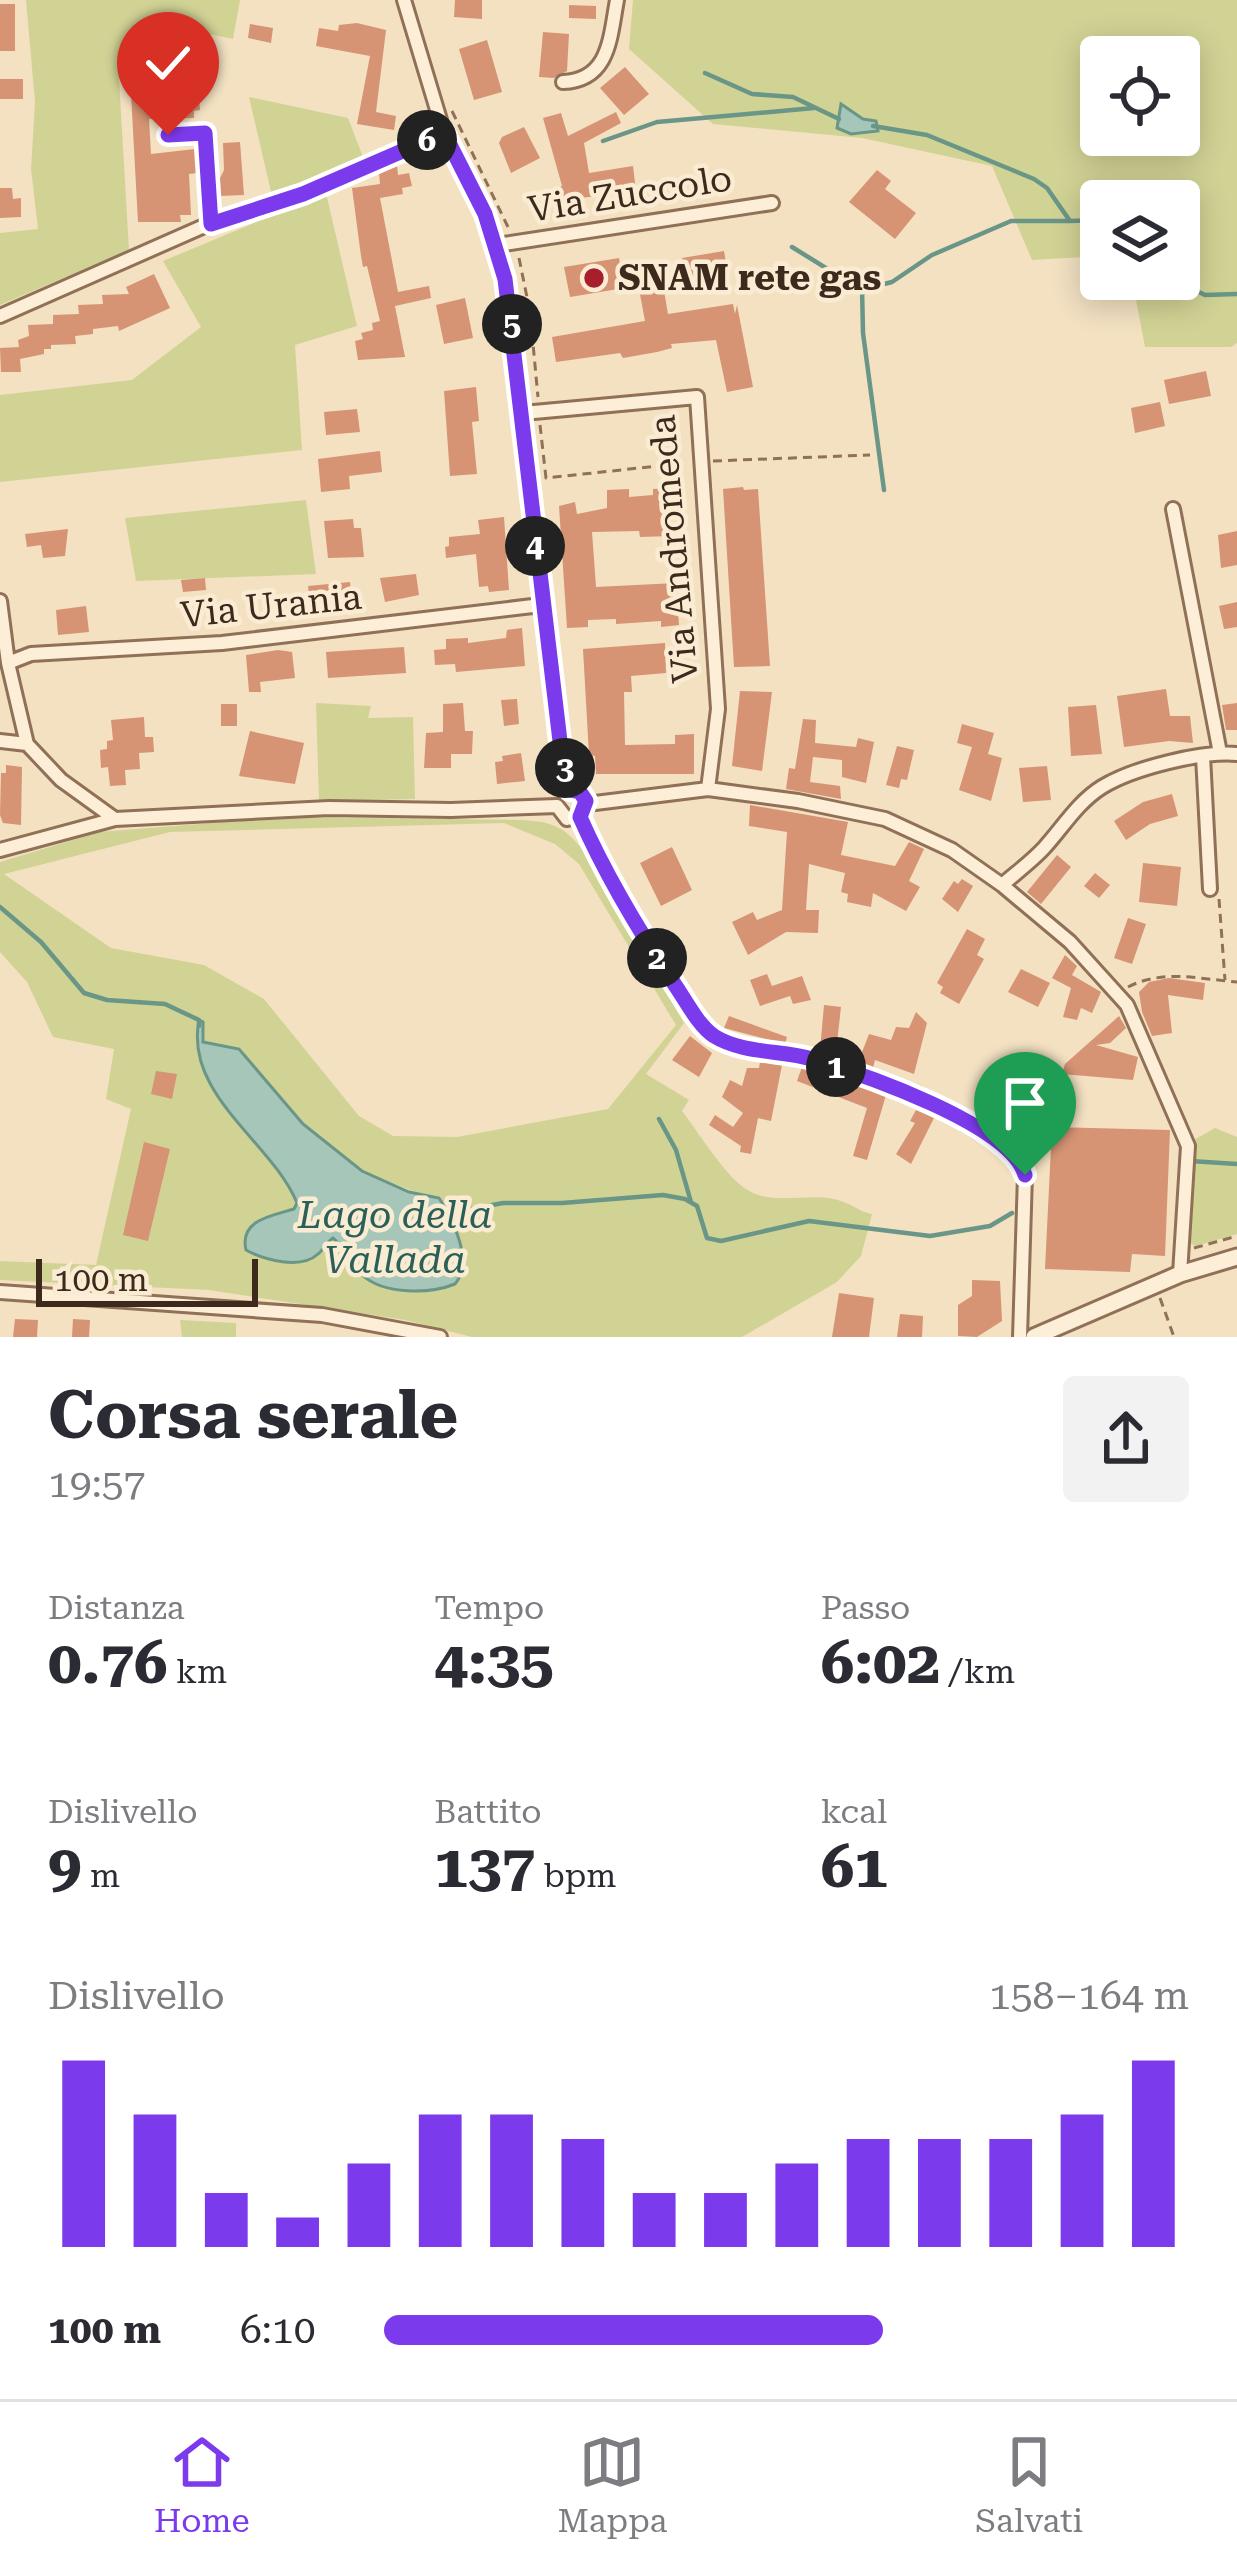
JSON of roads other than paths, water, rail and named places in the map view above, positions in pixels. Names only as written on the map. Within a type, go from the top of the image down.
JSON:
[{"type":"street","name":"Via Zuccolo","points":[[404,0],[444,133],[467,172],[496,245],[514,331],[541,605],[570,790]]},
{"type":"street","points":[[563,82],[582,81],[598,68],[608,51],[617,0]]},
{"type":"street","points":[[168,135],[205,133],[211,224]]},
{"type":"street","points":[[0,316],[211,224],[303,194],[444,133]]},
{"type":"street","name":"Via Zuccolo","points":[[496,245],[772,202]]},
{"type":"street","name":"Via Andromeda","points":[[523,413],[697,397],[718,709],[708,789]]},
{"type":"street","points":[[1173,509],[1220,753]]},
{"type":"street","points":[[0,601],[8,663],[27,744],[61,780],[115,819]]},
{"type":"street","name":"Via Urania","points":[[8,663],[31,654],[222,643],[541,605]]},
{"type":"street","points":[[0,741],[27,744]]},
{"type":"street","points":[[1002,885],[1102,787],[1165,764],[1237,754]]},
{"type":"street","points":[[1203,756],[1210,889]]},
{"type":"street","points":[[556,806],[567,819],[584,811],[708,789],[798,800],[885,819],[952,850],[1002,885],[1070,942],[1127,1005],[1188,1146],[1180,1274]]},
{"type":"street","points":[[556,806],[560,794],[570,790],[582,794],[598,856],[643,938],[695,1015],[715,1036],[766,1053],[808,1058],[917,1094],[1010,1150],[1025,1175],[1019,1337]]},
{"type":"street","points":[[0,850],[115,819],[329,808],[556,806]]},
{"type":"street","points":[[1034,1337],[1180,1274],[1237,1257]]},
{"type":"street","points":[[0,1292],[322,1315],[440,1337]]},
{"type":"water","points":[[841,104],[863,119],[876,121],[878,131],[851,134],[837,128]]},
{"type":"water","name":"Lago della Vallada","points":[[199,1020],[203,1042],[239,1049],[303,1124],[362,1171],[409,1192],[439,1198],[462,1253],[455,1284],[420,1291],[371,1282],[333,1238],[302,1262],[272,1260],[246,1250],[252,1226],[294,1209],[297,1203],[204,1072]]},
{"type":"waterway","points":[[705,73],[752,94],[793,97],[839,119]]},
{"type":"waterway","points":[[603,141],[657,122],[814,108]]},
{"type":"waterway","points":[[873,126],[927,135],[1034,179],[1047,188],[1070,221],[1080,221]]},
{"type":"waterway","points":[[792,247],[847,281],[876,286],[892,282],[932,255],[1011,221],[1070,221]]},
{"type":"waterway","points":[[862,287],[863,333],[884,490]]},
{"type":"waterway","points":[[1200,293],[1237,294]]},
{"type":"waterway","points":[[0,907],[41,942],[84,993],[107,1000],[165,1004],[199,1020],[199,1026]]},
{"type":"waterway","points":[[659,1119],[676,1150],[691,1202]]},
{"type":"waterway","points":[[1190,1161],[1237,1164]]},
{"type":"waterway","points":[[444,1214],[503,1203],[663,1195],[697,1206],[707,1238],[721,1241],[809,1221],[930,1236],[990,1226],[1012,1213]]},
{"type":"place","name":"SNAM rete gas","points":[[594,278]]}]
